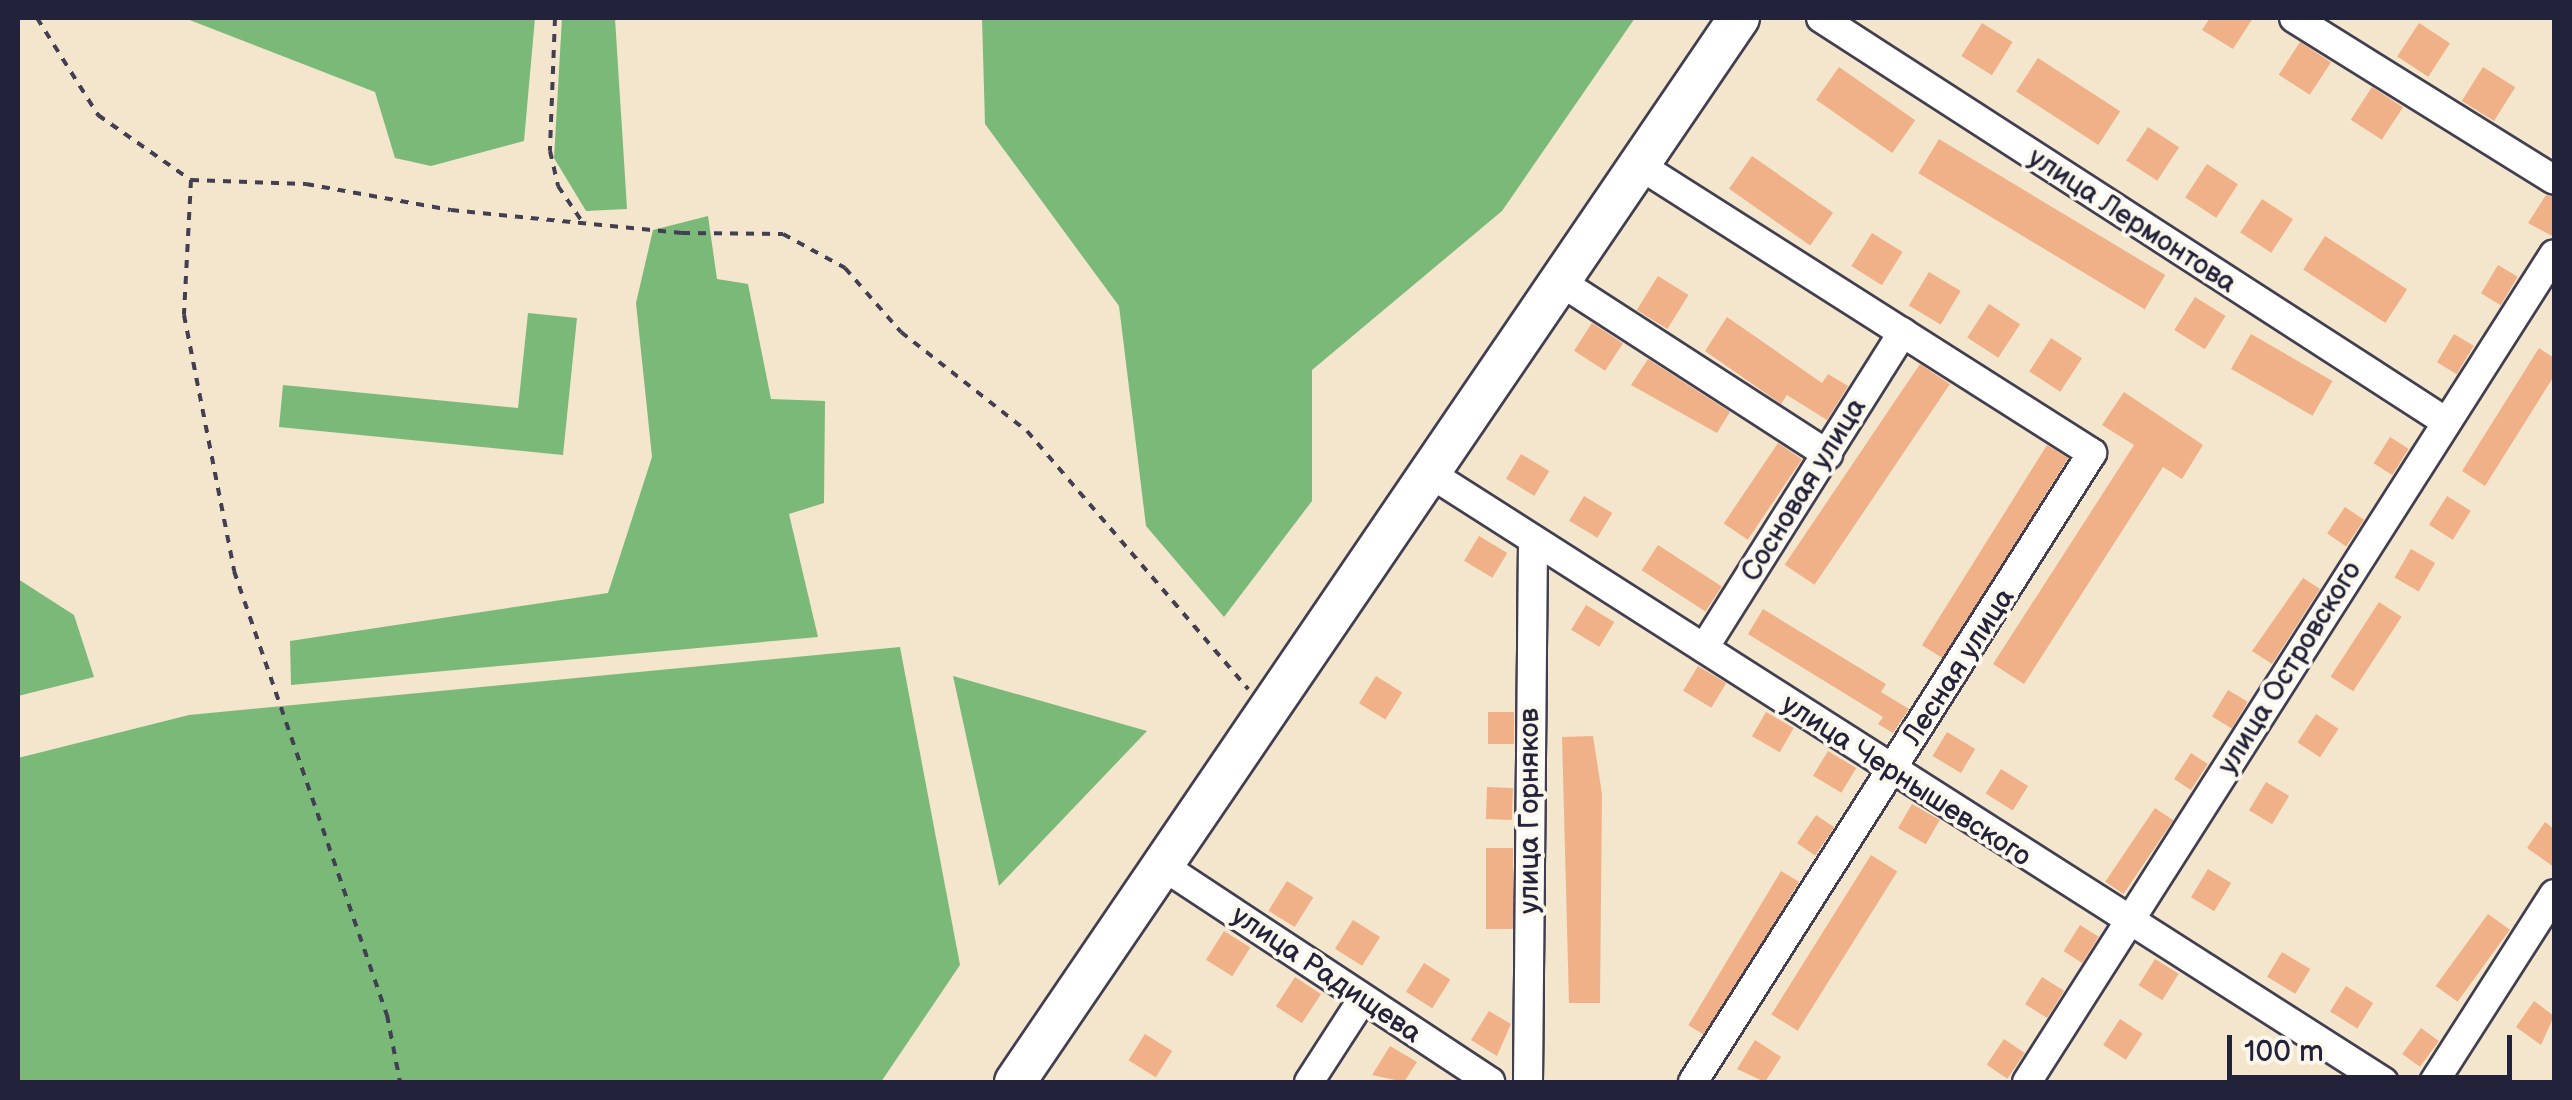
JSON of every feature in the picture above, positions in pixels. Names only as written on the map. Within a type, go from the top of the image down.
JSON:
[{"type":"highway","points":[[1015,1082],[1739,18]]},
{"type":"street","name":"улица Лермонтова","points":[[1821,18],[2446,421]]},
{"type":"street","points":[[2294,18],[2554,180]]},
{"type":"street","points":[[1640,165],[1903,332]]},
{"type":"street","name":"улица Островского","points":[[2027,1082],[2554,254]]},
{"type":"street","points":[[1561,282],[1828,455]]},
{"type":"street","name":"Лесная улица","points":[[1693,1082],[2092,453],[1903,332]]},
{"type":"street","name":"Сосновая улица","points":[[1704,648],[1903,332]]},
{"type":"street","name":"улица Чернышевского","points":[[1432,474],[2128,926],[2384,1082]]},
{"type":"street","name":"улица Горняков","points":[[1528,1082],[1532,540]]},
{"type":"street","name":"улица Радищева","points":[[1163,866],[1490,1082]]},
{"type":"street","points":[[2434,1082],[2554,894]]},
{"type":"street","points":[[1309,1082],[1362,1000]]},
{"type":"path","points":[[36,18],[98,115],[191,180],[306,184],[451,210],[783,234],[845,268],[901,332],[1028,432],[1268,713]]},
{"type":"path","points":[[554,18],[550,151],[558,186],[581,220]]},
{"type":"path","points":[[191,180],[184,315],[234,571],[388,1015],[400,1082]]},
{"type":"green space","points":[[535,18],[524,141],[431,166],[395,158],[375,92],[187,19]]},
{"type":"green space","points":[[562,18],[615,18],[627,209],[586,211],[554,158]]},
{"type":"green space","points":[[982,18],[1635,18],[1502,211],[1312,370],[1312,501],[1224,617],[1146,526],[1119,306],[985,124]]},
{"type":"green space","points":[[708,216],[717,279],[748,284],[771,399],[825,401],[824,503],[789,514],[818,637],[291,685],[290,641],[608,593],[652,457],[636,303],[653,230]]},
{"type":"green space","points":[[528,313],[577,318],[563,455],[279,427],[283,385],[518,408]]},
{"type":"green space","points":[[18,579],[74,615],[94,677],[18,696]]},
{"type":"green space","points":[[900,647],[960,965],[881,1082],[18,1082],[18,758],[189,715]]},
{"type":"green space","points":[[953,676],[1147,731],[999,886]]},
{"type":"building","points":[[2210,18],[2253,18],[2233,49],[2202,30]]},
{"type":"building","points":[[1982,23],[2013,42],[1992,75],[1961,56]]},
{"type":"building","points":[[2419,23],[2450,43],[2428,77],[2397,57]]},
{"type":"building","points":[[2300,42],[2331,62],[2310,95],[2279,75]]},
{"type":"building","points":[[2038,58],[2120,111],[2098,145],[2016,92]]},
{"type":"building","points":[[1839,67],[1915,120],[1892,153],[1816,100]]},
{"type":"building","points":[[2483,67],[2515,87],[2494,121],[2462,101]]},
{"type":"building","points":[[2372,87],[2403,107],[2382,140],[2351,120]]},
{"type":"building","points":[[2148,127],[2179,147],[2157,181],[2126,161]]},
{"type":"building","points":[[1939,139],[2165,275],[2145,309],[1918,173]]},
{"type":"building","points":[[1752,156],[1833,213],[1810,246],[1729,189]]},
{"type":"building","points":[[2207,164],[2238,184],[2216,218],[2185,198]]},
{"type":"building","points":[[2546,195],[2554,197],[2554,237],[2528,223]]},
{"type":"building","points":[[2262,199],[2293,219],[2271,253],[2240,233]]},
{"type":"building","points":[[1872,233],[1903,252],[1882,285],[1851,266]]},
{"type":"building","points":[[2325,236],[2407,289],[2385,323],[2303,270]]},
{"type":"building","points":[[2498,265],[2518,277],[2501,305],[2481,293]]},
{"type":"building","points":[[1929,272],[1961,291],[1941,324],[1909,305]]},
{"type":"building","points":[[1658,276],[1689,295],[1667,329],[1637,310]]},
{"type":"building","points":[[2195,297],[2226,316],[2205,349],[2174,330]]},
{"type":"building","points":[[1989,304],[2020,324],[1998,358],[1967,338]]},
{"type":"building","points":[[1727,317],[1822,383],[1828,374],[1848,386],[1827,420],[1787,395],[1781,404],[1705,351]]},
{"type":"building","points":[[1592,323],[1623,343],[1605,371],[1574,351]]},
{"type":"building","points":[[2251,334],[2332,381],[2312,416],[2231,369]]},
{"type":"building","points":[[2454,334],[2474,346],[2457,374],[2437,362]]},
{"type":"building","points":[[2051,338],[2082,358],[2060,392],[2029,372]]},
{"type":"building","points":[[2539,348],[2554,358],[2554,376],[2485,486],[2462,471]]},
{"type":"building","points":[[1648,359],[1730,412],[1717,433],[1631,385]]},
{"type":"building","points":[[1920,364],[1950,384],[1815,585],[1785,565]]},
{"type":"building","points":[[2124,392],[2203,445],[2182,479],[2163,467],[2024,684],[1993,664],[2134,445],[2102,425]]},
{"type":"building","points":[[2390,437],[2409,449],[2392,475],[2374,463]]},
{"type":"building","points":[[1778,443],[1802,459],[1748,540],[1724,523]]},
{"type":"building","points":[[2047,445],[2068,458],[1943,658],[1922,645]]},
{"type":"building","points":[[1521,454],[1549,471],[1534,496],[1506,479]]},
{"type":"building","points":[[1584,496],[1612,513],[1597,538],[1569,521]]},
{"type":"building","points":[[2447,496],[2471,511],[2453,540],[2429,525]]},
{"type":"building","points":[[2345,507],[2364,520],[2346,546],[2327,534]]},
{"type":"building","points":[[1479,536],[1507,553],[1492,578],[1464,561]]},
{"type":"building","points":[[1658,545],[1722,586],[1705,612],[1642,570]]},
{"type":"building","points":[[2411,549],[2435,563],[2419,592],[2394,578]]},
{"type":"building","points":[[2303,578],[2320,589],[2272,664],[2252,651]]},
{"type":"building","points":[[2379,602],[2402,617],[2353,691],[2331,677]]},
{"type":"building","points":[[1586,605],[1614,622],[1599,647],[1571,630]]},
{"type":"building","points":[[1763,609],[1886,684],[1881,692],[1909,709],[1893,733],[1878,724],[1883,717],[1748,634]]},
{"type":"building","points":[[1698,666],[1726,683],[1711,708],[1683,691]]},
{"type":"building","points":[[1376,676],[1402,692],[1385,720],[1359,703]]},
{"type":"building","points":[[2228,690],[2248,702],[2232,728],[2212,717]]},
{"type":"building","points":[[1488,712],[1514,712],[1514,744],[1488,744]]},
{"type":"building","points":[[1766,712],[1794,728],[1780,752],[1752,736]]},
{"type":"building","points":[[2316,714],[2339,729],[2320,757],[2297,743]]},
{"type":"building","points":[[1947,732],[1975,749],[1961,773],[1933,756]]},
{"type":"building","points":[[1593,736],[1602,794],[1600,1003],[1569,1003],[1562,737]]},
{"type":"building","points":[[1828,751],[1856,768],[1841,793],[1813,776]]},
{"type":"building","points":[[2191,753],[2208,764],[2191,790],[2174,779]]},
{"type":"building","points":[[2001,769],[2028,786],[2013,811],[1986,794]]},
{"type":"building","points":[[2266,782],[2289,796],[2272,824],[2249,810]]},
{"type":"building","points":[[1487,787],[1513,788],[1512,820],[1486,819]]},
{"type":"building","points":[[1912,804],[1940,820],[1926,844],[1898,828]]},
{"type":"building","points":[[2155,808],[2173,820],[2123,894],[2105,882]]},
{"type":"building","points":[[1816,815],[1834,827],[1815,855],[1797,843]]},
{"type":"building","points":[[2545,822],[2554,829],[2554,867],[2527,848]]},
{"type":"building","points":[[1486,848],[1513,848],[1513,929],[1486,929]]},
{"type":"building","points":[[1871,855],[1897,871],[1798,1031],[1771,1014]]},
{"type":"building","points":[[2208,869],[2231,883],[2214,911],[2191,897]]},
{"type":"building","points":[[1781,871],[1799,882],[1706,1036],[1688,1025]]},
{"type":"building","points":[[1287,881],[1313,897],[1295,927],[1268,911]]},
{"type":"building","points":[[2488,914],[2510,930],[2458,1002],[2436,986]]},
{"type":"building","points":[[1353,920],[1380,937],[1362,966],[1335,949]]},
{"type":"building","points":[[2080,925],[2099,937],[2082,963],[2064,951]]},
{"type":"building","points":[[1224,931],[1250,947],[1232,976],[1206,960]]},
{"type":"building","points":[[2282,952],[2310,969],[2295,994],[2267,977]]},
{"type":"building","points":[[2155,959],[2179,974],[2162,1000],[2139,985]]},
{"type":"building","points":[[1424,963],[1450,979],[1432,1008],[1406,992]]},
{"type":"building","points":[[1295,977],[1321,994],[1302,1023],[1276,1006]]},
{"type":"building","points":[[2042,977],[2064,991],[2047,1018],[2025,1004]]},
{"type":"building","points":[[2346,986],[2373,1003],[2357,1028],[2330,1011]]},
{"type":"building","points":[[2534,1001],[2554,1016],[2541,1045],[2516,1027]]},
{"type":"building","points":[[1489,1011],[1511,1024],[1497,1056],[1471,1040]]},
{"type":"building","points":[[2120,1019],[2143,1034],[2126,1060],[2103,1045]]},
{"type":"building","points":[[2421,1028],[2439,1041],[2420,1067],[2402,1054]]},
{"type":"building","points":[[1145,1034],[1172,1051],[1156,1077],[1129,1060]]},
{"type":"building","points":[[2004,1039],[2025,1053],[2007,1079],[1987,1065]]},
{"type":"building","points":[[1755,1040],[1781,1057],[1765,1082],[1737,1069]]},
{"type":"building","points":[[1390,1046],[1417,1062],[1404,1082],[1372,1075]]}]
